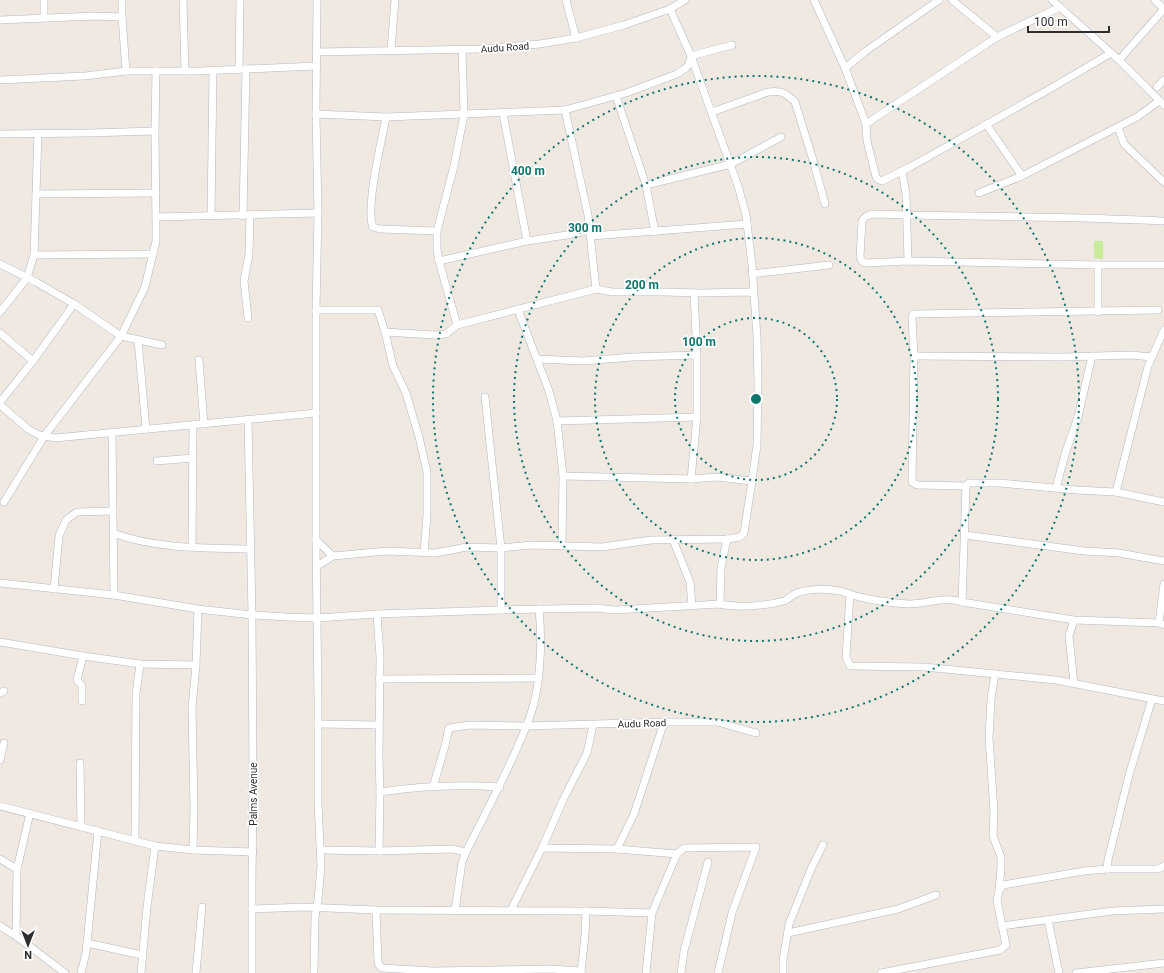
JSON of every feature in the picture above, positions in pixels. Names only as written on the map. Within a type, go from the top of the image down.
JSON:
[{"type":"street","points":[[44,0],[44,18]]},
{"type":"street","points":[[122,0],[126,71]]},
{"type":"street","points":[[183,0],[185,71]]},
{"type":"street","points":[[240,0],[248,254],[244,281],[248,318]]},
{"type":"street","points":[[314,973],[315,917],[321,866],[318,804],[316,540],[316,310],[318,213],[316,114],[317,0]]},
{"type":"street","points":[[391,50],[395,0]]},
{"type":"street","points":[[566,0],[576,38]]},
{"type":"street","name":"Audu Road","points":[[317,52],[513,47],[576,38],[624,25],[670,9],[685,0]]},
{"type":"street","points":[[814,0],[846,68],[866,124],[867,141],[876,177],[882,181],[1048,90],[1111,53]]},
{"type":"street","points":[[846,68],[866,51],[939,0]]},
{"type":"street","points":[[952,0],[997,37]]},
{"type":"street","points":[[979,193],[1022,176],[1118,127],[1161,103],[1119,60],[1052,0]]},
{"type":"street","points":[[1119,60],[1164,9],[1155,0]]},
{"type":"street","points":[[866,124],[997,37],[1060,7]]},
{"type":"street","points":[[317,566],[333,556],[387,551],[435,554],[467,547],[501,548],[532,545],[562,545],[602,547],[651,540],[727,539],[740,537],[744,533],[757,445],[758,383],[757,320],[746,215],[731,164],[712,112],[691,56],[670,9]]},
{"type":"street","points":[[0,20],[95,16],[122,17]]},
{"type":"street","points":[[691,56],[732,45]]},
{"type":"street","points":[[457,325],[439,261],[437,250],[437,231],[454,166],[464,115],[462,49]]},
{"type":"street","points":[[316,114],[386,117],[565,110],[616,96],[677,74],[686,68],[689,64],[691,56]]},
{"type":"street","points":[[0,80],[85,76],[126,71],[213,71],[316,66]]},
{"type":"street","points":[[4,502],[45,435],[121,336],[146,287],[156,241],[156,71]]},
{"type":"street","points":[[210,215],[213,71]]},
{"type":"street","points":[[1157,87],[1164,80]]},
{"type":"street","points":[[712,112],[768,92],[778,90],[788,95],[795,102],[825,204]]},
{"type":"street","points":[[616,96],[646,185],[655,232]]},
{"type":"street","points":[[565,110],[591,233],[596,289]]},
{"type":"street","points":[[503,113],[527,241]]},
{"type":"street","points":[[386,117],[375,175],[370,214],[372,227],[380,229],[437,231]]},
{"type":"street","points":[[986,124],[1022,176]]},
{"type":"street","points":[[1118,127],[1124,144],[1164,182]]},
{"type":"street","points":[[0,134],[89,134],[155,131]]},
{"type":"street","points":[[0,312],[27,278],[34,255],[38,133]]},
{"type":"street","points":[[646,185],[731,164],[781,137]]},
{"type":"street","points":[[902,171],[906,194],[908,261]]},
{"type":"street","points":[[36,194],[156,193]]},
{"type":"street","points":[[157,218],[210,215],[318,213]]},
{"type":"street","points":[[1162,221],[1096,218],[872,214],[865,217],[862,221],[860,258],[866,263],[908,261],[1164,265]]},
{"type":"street","points":[[439,261],[463,254],[527,241],[567,235],[655,232],[747,224]]},
{"type":"street","points":[[34,255],[153,254]]},
{"type":"street","points":[[0,264],[74,304],[121,336],[162,345]]},
{"type":"street","points":[[752,274],[829,265]]},
{"type":"street","points":[[1098,265],[1098,312]]},
{"type":"street","points":[[385,332],[434,335],[446,334],[457,325],[596,289],[612,292],[753,293]]},
{"type":"street","points":[[691,479],[697,417],[697,355],[694,293]]},
{"type":"street","points":[[74,304],[0,404],[28,429],[39,435],[44,437],[45,435],[55,438],[64,438],[112,432],[316,413]]},
{"type":"street","points":[[316,310],[378,310],[393,366],[406,393],[419,437],[427,472],[427,515],[424,553]]},
{"type":"street","points":[[518,310],[549,391],[557,421],[563,476],[562,545]]},
{"type":"street","points":[[1158,310],[913,314],[914,356],[912,482],[917,485],[966,486],[972,483],[1000,483],[1116,492],[1164,502]]},
{"type":"street","points":[[1116,492],[1143,381],[1164,330]]},
{"type":"street","points":[[0,333],[33,361]]},
{"type":"street","points":[[138,340],[146,429]]},
{"type":"street","points":[[537,359],[583,361],[634,357],[697,355]]},
{"type":"street","points":[[914,356],[1152,357]]},
{"type":"street","points":[[1056,488],[1066,451],[1078,417],[1092,356]]},
{"type":"street","points":[[199,360],[204,424]]},
{"type":"street","points":[[486,396],[501,548],[502,610]]},
{"type":"street","points":[[557,421],[697,417]]},
{"type":"street","name":"Palms Avenue","points":[[248,419],[252,615],[252,973]]},
{"type":"street","points":[[192,547],[193,425]]},
{"type":"street","points":[[112,432],[114,595]]},
{"type":"street","points":[[157,461],[193,458]]},
{"type":"street","points":[[563,476],[691,479],[717,477],[752,481]]},
{"type":"street","points":[[962,602],[966,486]]},
{"type":"street","points":[[54,589],[60,536],[66,520],[77,512],[113,511]]},
{"type":"street","points":[[113,533],[137,541],[192,547],[251,549]]},
{"type":"street","points":[[965,535],[1084,551],[1119,553],[1164,561]]},
{"type":"street","points":[[720,604],[721,568],[727,539]]},
{"type":"street","points":[[316,540],[333,556]]},
{"type":"street","points":[[673,540],[690,582],[692,606]]},
{"type":"street","points":[[0,584],[114,595],[198,609],[252,615],[317,618],[377,614],[502,610],[595,608],[615,610],[720,604],[731,606],[772,604],[786,601],[799,592],[832,590],[877,601],[928,603],[946,599],[1074,620],[1162,624],[1164,584]]},
{"type":"street","points":[[850,594],[846,657],[850,666],[924,667],[1056,680],[1164,701]]},
{"type":"street","points":[[193,850],[194,808],[192,708],[196,665],[198,609]]},
{"type":"street","points":[[455,911],[462,862],[500,787],[527,726],[534,705],[541,642],[539,609]]},
{"type":"street","points":[[377,614],[380,657],[379,851]]},
{"type":"street","points":[[1074,620],[1069,636],[1074,683]]},
{"type":"street","points":[[0,642],[140,664],[196,665]]},
{"type":"street","points":[[82,701],[82,686],[77,680],[83,656]]},
{"type":"street","points":[[135,841],[136,694],[140,664]]},
{"type":"street","points":[[881,973],[1000,950],[1006,945],[997,901],[1001,857],[993,836],[994,811],[988,738],[991,699],[995,674]]},
{"type":"street","points":[[379,678],[538,678]]},
{"type":"street","points":[[1107,869],[1129,775],[1152,699]]},
{"type":"street","points":[[617,849],[634,814],[664,722]]},
{"type":"street","name":"Audu Road","points":[[433,787],[446,746],[449,728],[470,725],[527,726],[717,722],[756,733]]},
{"type":"street","points":[[318,724],[379,725]]},
{"type":"street","points":[[511,910],[587,753],[593,724]]},
{"type":"street","points":[[0,760],[4,743]]},
{"type":"street","points":[[80,763],[81,827]]},
{"type":"street","points":[[380,792],[409,788],[433,787],[500,787]]},
{"type":"street","points":[[0,806],[155,846],[193,850],[253,852]]},
{"type":"street","points":[[16,936],[17,869],[30,813]]},
{"type":"street","points":[[81,973],[88,943],[98,831]]},
{"type":"street","points":[[783,973],[783,960],[789,924],[811,869],[823,845]]},
{"type":"street","points":[[141,973],[147,907],[155,846]]},
{"type":"street","points":[[646,973],[652,913],[677,854],[684,848],[756,847],[732,913],[718,973]]},
{"type":"street","points":[[542,848],[617,849],[677,854]]},
{"type":"street","points":[[321,850],[379,851],[452,849],[466,852]]},
{"type":"street","points":[[0,859],[17,869]]},
{"type":"street","points":[[681,973],[684,951],[708,862]]},
{"type":"street","points":[[999,891],[1003,885],[1084,871],[1107,869],[1158,869],[1164,866]]},
{"type":"street","points":[[788,933],[898,909],[936,896]]},
{"type":"street","points":[[196,973],[202,907]]},
{"type":"street","points":[[252,909],[317,907],[376,910],[511,910],[652,913]]},
{"type":"street","points":[[1002,926],[1112,911],[1164,909]]},
{"type":"street","points":[[376,910],[378,961],[381,967],[389,969],[433,972],[551,969],[581,972],[586,911]]},
{"type":"street","points":[[1048,920],[1059,973]]},
{"type":"street","points":[[0,926],[16,936],[65,973]]},
{"type":"street","points":[[88,943],[142,956]]},
{"type":"street","points":[[1076,973],[1164,963]]},
{"type":"green space","points":[[1094,241],[1103,241],[1103,259],[1094,258]]}]
